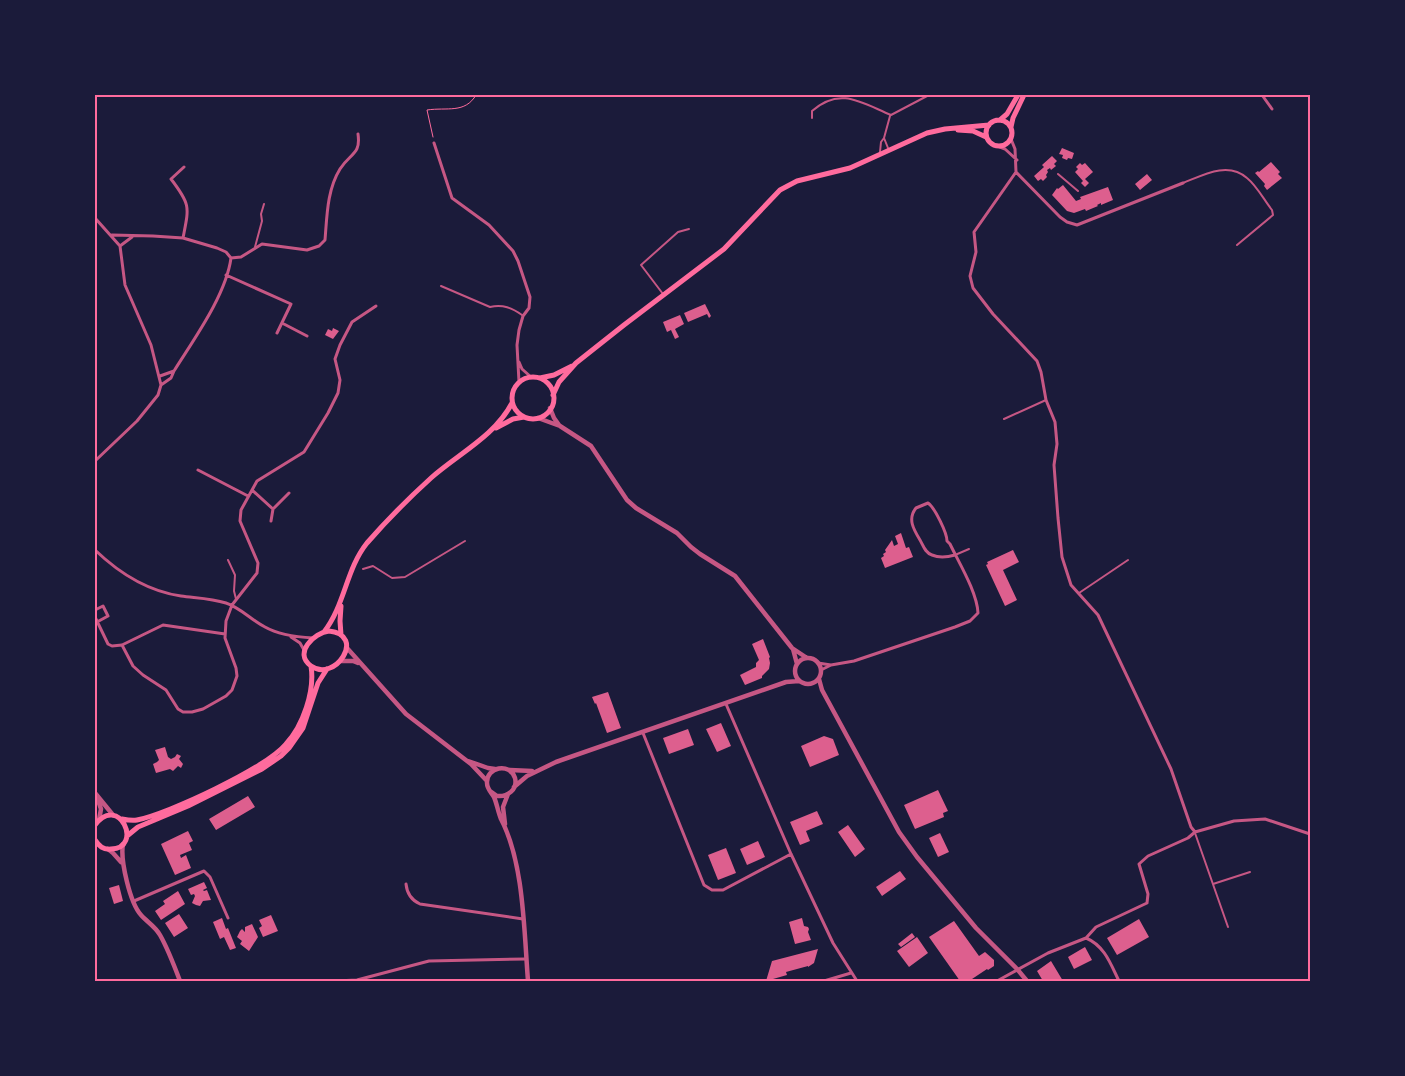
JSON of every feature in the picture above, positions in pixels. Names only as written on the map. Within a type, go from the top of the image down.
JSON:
[{"type":"main road","points":[[986,137],[986,130],[989,125],[1008,114],[1018,95]]},
{"type":"main road","points":[[945,129],[973,131],[986,137],[992,145],[1000,147],[1011,139],[1013,118],[1024,95]]},
{"type":"main road","points":[[1000,120],[1006,122],[1011,127]]},
{"type":"main road","points":[[491,431],[505,415],[512,403],[512,392],[519,382],[531,377],[540,378],[554,375],[576,363],[724,249],[780,190],[797,182],[850,168],[917,137],[945,129],[989,125]]},
{"type":"main road","points":[[324,632],[342,598],[357,558],[385,523],[432,477],[491,431],[513,419],[524,417],[538,418],[545,414],[550,408],[559,382],[576,363]]},
{"type":"main road","points":[[540,378],[547,383],[553,395]]},
{"type":"main road","points":[[512,403],[524,417]]},
{"type":"main road","points":[[341,635],[333,632],[324,632],[309,642],[305,652],[306,660],[311,666],[320,670],[326,669],[340,661],[346,653],[347,648],[341,635],[342,598]]},
{"type":"main road","points":[[95,840],[97,846],[113,849],[123,844],[127,836],[138,826],[188,806],[280,751],[292,737],[308,700],[313,677],[311,666]]},
{"type":"main road","points":[[95,825],[103,817],[113,816],[134,820],[151,816],[222,787],[274,762],[290,748],[303,728],[318,683],[326,669]]},
{"type":"main road","points":[[122,819],[127,830],[127,836]]},
{"type":"street","points":[[1262,95],[1272,110]]},
{"type":"street","points":[[231,258],[241,257],[262,244],[307,250],[319,246],[325,240],[332,184],[341,168],[358,150],[358,134]]},
{"type":"street","points":[[1011,139],[1017,160],[1016,172],[974,232],[976,252],[970,276],[973,288],[993,314],[1037,361],[1046,400],[1055,422],[1057,444],[1054,465],[1062,557],[1071,585],[1098,616],[1171,768],[1191,827],[1195,832]]},
{"type":"street","points":[[434,142],[452,198],[489,225],[513,251],[518,261],[530,298],[529,308],[523,316],[519,330],[519,382]]},
{"type":"street","points":[[1000,147],[1017,160]]},
{"type":"street","points":[[183,238],[188,212],[185,197],[171,179],[184,167]]},
{"type":"street","points":[[1016,172],[1060,217],[1077,225],[1183,183]]},
{"type":"street","points":[[95,218],[119,244],[125,285],[150,345],[161,385],[158,395],[137,421],[95,461]]},
{"type":"street","points":[[112,235],[183,238],[217,248],[226,252],[231,258],[230,267],[213,306],[171,378],[161,385]]},
{"type":"street","points":[[119,244],[124,236]]},
{"type":"street","points":[[119,244],[133,236]]},
{"type":"street","points":[[226,275],[291,304],[277,333]]},
{"type":"street","points":[[122,645],[133,666],[166,690],[178,709],[183,712],[203,709],[226,696],[235,684],[236,668],[228,649],[225,634],[226,621],[236,599],[257,573],[258,563],[240,522],[241,510],[261,478],[304,452],[338,393],[340,380],[334,359],[340,345],[352,322],[376,306]]},
{"type":"street","points":[[282,323],[307,336]]},
{"type":"street","points":[[519,362],[522,369],[531,377]]},
{"type":"street","points":[[160,376],[174,371]]},
{"type":"street","points":[[550,408],[560,426]]},
{"type":"street","points":[[538,418],[560,426],[591,446],[599,455],[627,500],[636,508],[677,532],[695,551],[735,576],[792,648],[807,658],[818,662],[832,664],[854,661],[955,627],[975,618],[978,613],[978,606],[955,555],[950,544],[947,541],[947,536],[932,506],[928,503],[914,509],[911,516],[913,529],[930,555],[945,557],[955,555]]},
{"type":"street","points":[[198,470],[248,496]]},
{"type":"street","points":[[252,490],[273,509]]},
{"type":"street","points":[[271,521],[273,509],[290,493]]},
{"type":"street","points":[[95,550],[124,575],[152,588],[181,596],[213,600],[241,610],[264,627],[276,632],[313,638]]},
{"type":"street","points":[[95,610],[103,606],[108,616],[97,622]]},
{"type":"street","points":[[95,617],[108,644],[116,647],[163,625],[225,634]]},
{"type":"street","points":[[289,635],[300,643],[305,652]]},
{"type":"street","points":[[347,648],[406,714],[464,759],[487,781],[505,825],[519,876],[528,981]]},
{"type":"street","points":[[786,682],[795,673],[797,664],[792,648]]},
{"type":"street","points":[[797,664],[807,658]]},
{"type":"street","points":[[340,661],[353,661],[360,664]]},
{"type":"street","points":[[818,662],[821,670],[819,678],[822,690],[895,824],[917,857],[976,928],[1027,981]]},
{"type":"street","points":[[821,670],[832,664]]},
{"type":"street","points":[[795,673],[799,681]]},
{"type":"street","points":[[812,684],[819,678]]},
{"type":"street","points":[[464,759],[488,768],[502,768],[522,772],[536,770],[786,682],[799,681],[805,684],[812,684],[822,690]]},
{"type":"street","points":[[726,704],[791,854],[834,943],[857,981]]},
{"type":"street","points":[[644,733],[704,885],[712,890],[723,890],[791,854]]},
{"type":"street","points":[[487,781],[489,774],[495,769]]},
{"type":"street","points":[[509,770],[515,778],[514,787]]},
{"type":"street","points":[[505,825],[503,808],[508,794],[536,770]]},
{"type":"street","points":[[490,791],[497,796],[508,794]]},
{"type":"street","points":[[95,793],[113,816]]},
{"type":"street","points":[[95,793],[101,809],[99,820]]},
{"type":"street","points":[[997,981],[1048,953],[1086,938],[1096,927],[1147,904],[1148,894],[1139,864],[1148,856],[1188,838],[1195,832],[1234,821],[1265,819],[1310,834]]},
{"type":"street","points":[[123,844],[123,865]]},
{"type":"street","points":[[108,849],[118,857],[123,865],[134,901],[141,916],[155,927],[171,957],[180,981]]},
{"type":"street","points":[[134,901],[204,871],[210,877],[228,918]]},
{"type":"street","points":[[406,884],[410,897],[414,902],[420,904],[523,919]]},
{"type":"street","points":[[1086,938],[1102,948],[1119,981]]},
{"type":"street","points":[[336,981],[357,980],[429,961],[526,959]]},
{"type":"street","points":[[824,981],[851,973]]},
{"type":"lane","points":[[880,155],[879,149],[891,115],[929,95]]},
{"type":"lane","points":[[812,118],[812,111],[816,107],[836,97],[860,102],[891,115]]},
{"type":"lane","points":[[884,138],[889,151]]},
{"type":"lane","points":[[1183,183],[1219,170],[1229,170],[1247,178],[1272,210],[1273,214],[1236,245]]},
{"type":"lane","points":[[1058,174],[1078,191]]},
{"type":"lane","points":[[255,247],[262,221],[261,214],[264,204]]},
{"type":"lane","points":[[664,294],[641,265],[678,232],[689,229]]},
{"type":"lane","points":[[442,286],[490,307],[506,306],[523,316]]},
{"type":"lane","points":[[1004,420],[1046,400]]},
{"type":"lane","points":[[364,569],[373,566],[392,578],[405,577],[465,541]]},
{"type":"lane","points":[[955,555],[969,549]]},
{"type":"lane","points":[[228,560],[235,574],[234,591],[236,599]]},
{"type":"lane","points":[[1079,593],[1128,560]]},
{"type":"lane","points":[[1195,832],[1228,927]]},
{"type":"lane","points":[[1213,884],[1250,872]]},
{"type":"path","points":[[434,142],[427,110],[438,108],[454,110],[467,105],[476,95]]},
{"type":"building","points":[[1062,148],[1074,153],[1072,159],[1062,158],[1063,155],[1059,154]]},
{"type":"building","points":[[1052,156],[1057,161],[1054,164],[1056,166],[1051,170],[1050,168],[1047,170],[1047,177],[1043,181],[1041,179],[1038,181],[1034,176]]},
{"type":"building","points":[[1271,162],[1280,172],[1278,174],[1282,178],[1267,190],[1264,186],[1265,184],[1255,173]]},
{"type":"building","points":[[1080,163],[1082,165],[1085,163],[1093,172],[1085,179],[1089,183],[1085,187],[1081,183],[1083,181],[1075,172],[1078,169],[1076,167]]},
{"type":"building","points":[[1147,174],[1152,180],[1140,190],[1135,184]]},
{"type":"building","points":[[1063,185],[1076,201],[1081,199],[1080,197],[1108,187],[1113,200],[1101,205],[1101,203],[1086,211],[1085,209],[1074,213],[1067,211],[1052,195],[1057,188]]},
{"type":"building","points":[[705,304],[711,316],[709,318],[707,314],[688,322],[684,313]]},
{"type":"building","points":[[680,315],[684,324],[675,329],[679,337],[675,339],[671,330],[667,332],[663,322]]},
{"type":"building","points":[[333,328],[339,331],[333,339],[325,335],[328,329],[332,331]]},
{"type":"building","points":[[901,533],[906,548],[909,547],[913,557],[885,568],[881,558],[884,556],[885,550],[892,540],[894,546],[898,544],[895,536]]},
{"type":"building","points":[[1013,550],[1019,562],[1003,570],[1017,600],[1005,606],[986,565],[988,564],[987,562]]},
{"type":"building","points":[[763,639],[770,657],[769,669],[762,678],[745,685],[740,675],[756,667],[756,663],[759,660],[752,644]]},
{"type":"building","points":[[608,692],[621,728],[607,733],[592,697]]},
{"type":"building","points":[[721,723],[731,746],[717,752],[706,729]]},
{"type":"building","points":[[688,729],[694,745],[669,754],[663,738]]},
{"type":"building","points":[[824,736],[833,739],[839,755],[810,767],[801,746]]},
{"type":"building","points":[[165,747],[168,757],[171,759],[177,754],[181,756],[179,759],[183,764],[181,768],[178,766],[173,771],[170,769],[156,773],[153,764],[159,760],[155,750]]},
{"type":"building","points":[[938,790],[948,811],[943,813],[944,817],[915,829],[904,805]]},
{"type":"building","points":[[248,796],[255,807],[216,830],[209,819]]},
{"type":"building","points":[[817,811],[823,824],[806,831],[810,841],[800,845],[790,822]]},
{"type":"building","points":[[848,825],[865,849],[855,857],[838,832]]},
{"type":"building","points":[[188,831],[193,841],[189,843],[192,850],[180,855],[181,858],[186,855],[191,868],[175,875],[161,844]]},
{"type":"building","points":[[940,833],[949,852],[938,857],[929,838]]},
{"type":"building","points":[[758,841],[765,857],[747,865],[740,849]]},
{"type":"building","points":[[726,848],[736,873],[718,880],[708,855]]},
{"type":"building","points":[[900,871],[906,879],[882,896],[876,887]]},
{"type":"building","points":[[204,882],[207,888],[203,890],[207,890],[211,900],[203,901],[200,906],[196,905],[192,903],[194,894],[191,895],[188,889]]},
{"type":"building","points":[[119,885],[123,901],[114,904],[109,888]]},
{"type":"building","points":[[178,891],[185,904],[161,920],[155,911],[165,904],[163,901]]},
{"type":"building","points":[[179,914],[188,928],[174,937],[165,923]]},
{"type":"building","points":[[271,915],[278,931],[263,937],[259,928],[262,926],[259,920]]},
{"type":"building","points":[[222,918],[236,948],[230,950],[224,937],[220,939],[213,922]]},
{"type":"building","points":[[802,918],[804,926],[809,929],[808,932],[811,940],[795,944],[789,922]]},
{"type":"building","points":[[1139,919],[1149,937],[1117,955],[1107,938]]},
{"type":"building","points":[[954,921],[979,956],[985,952],[994,960],[994,966],[969,981],[960,981],[929,937]]},
{"type":"building","points":[[252,924],[258,937],[249,951],[240,944],[242,941],[237,937],[242,929],[245,932],[245,927]]},
{"type":"building","points":[[912,933],[915,937],[901,947],[898,944]]},
{"type":"building","points":[[917,937],[928,953],[909,967],[897,951]]},
{"type":"building","points":[[1085,947],[1092,960],[1074,969],[1068,957]]},
{"type":"building","points":[[818,949],[814,963],[808,967],[786,972],[787,975],[766,981],[772,961]]},
{"type":"building","points":[[1051,961],[1063,981],[1043,981],[1037,971]]}]
